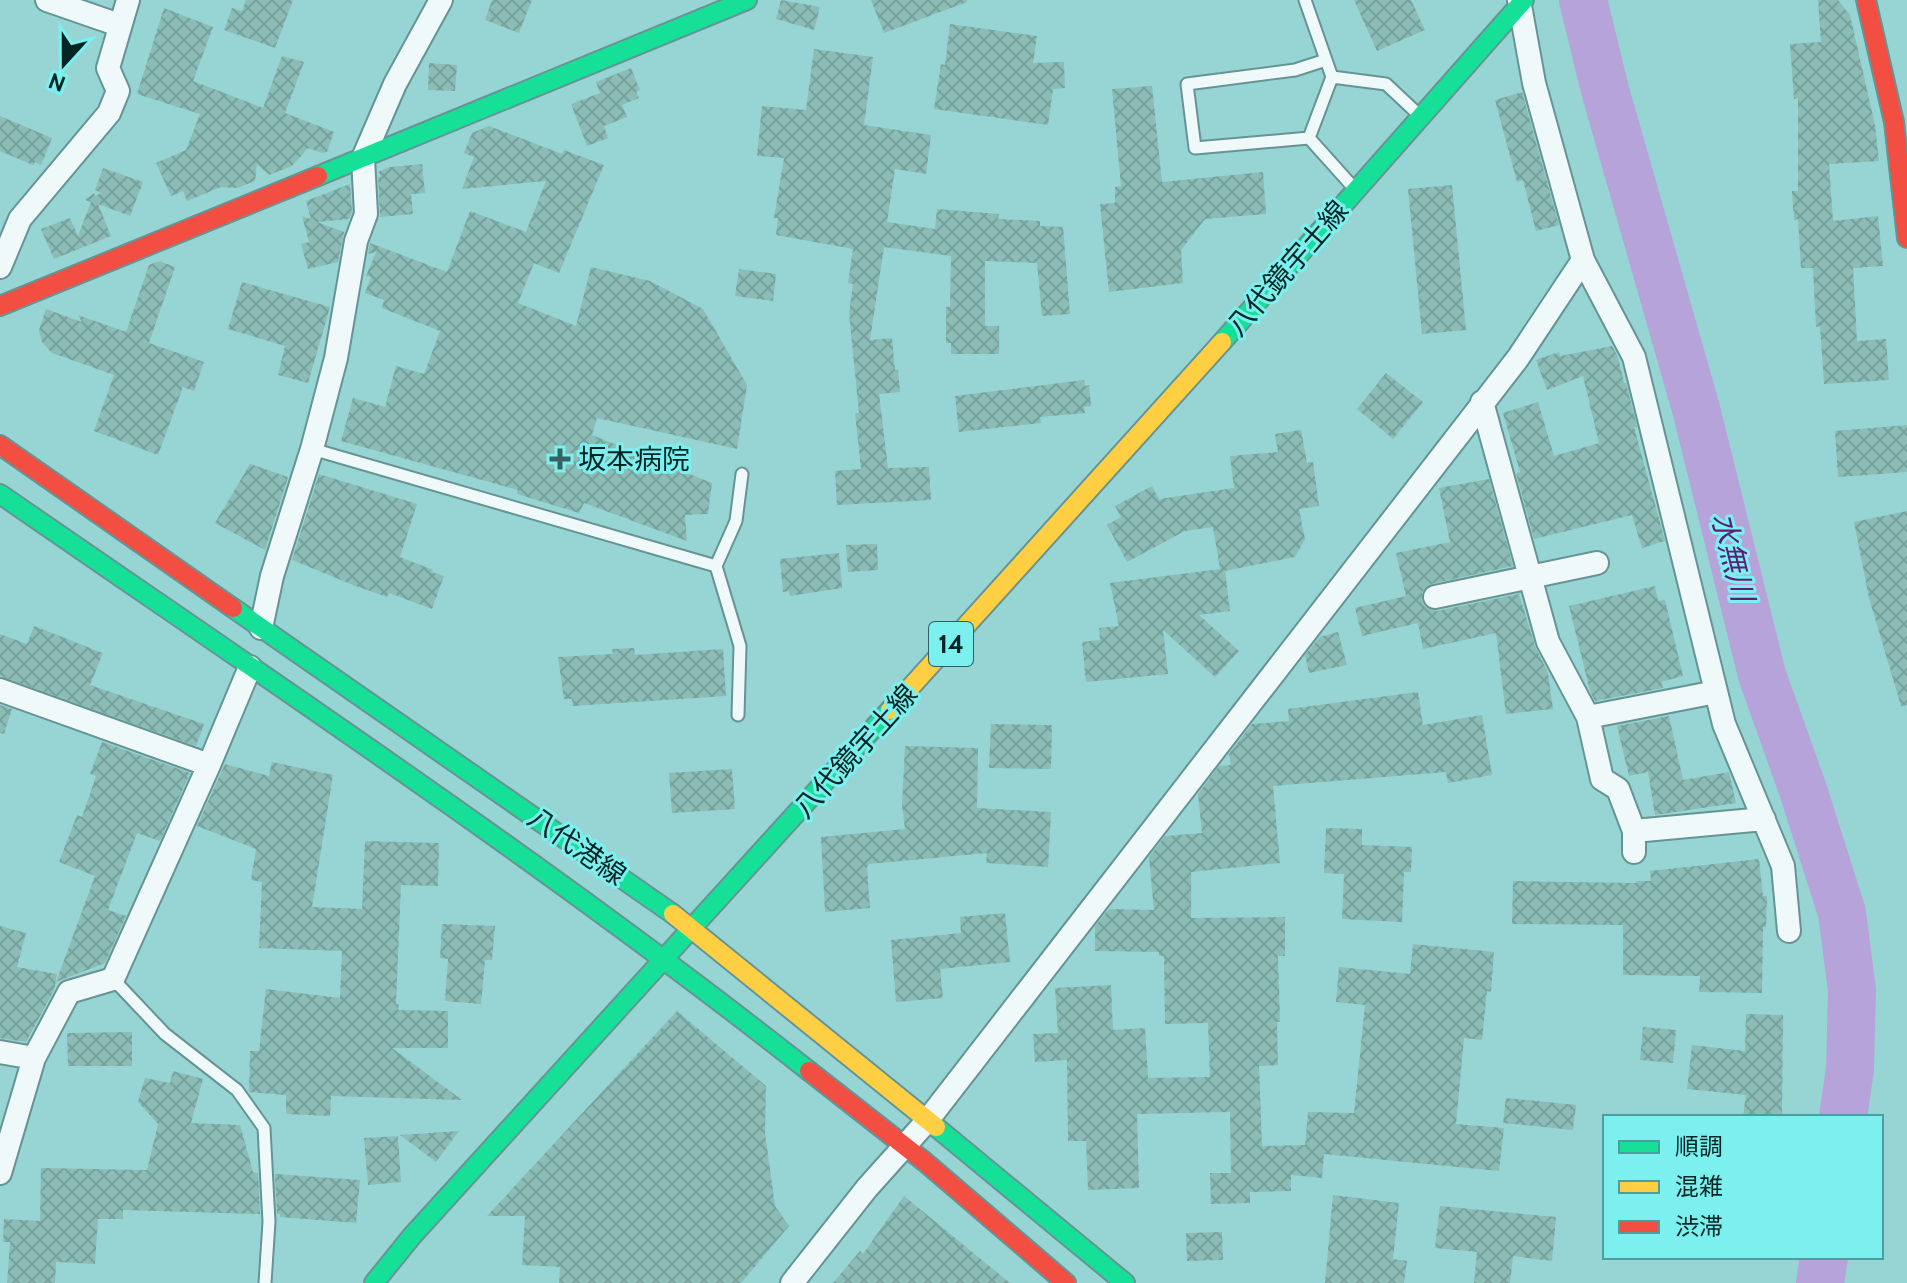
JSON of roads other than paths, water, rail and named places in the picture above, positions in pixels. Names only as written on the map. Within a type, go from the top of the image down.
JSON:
[{"type":"main road","points":[[0,306],[747,0]]},
{"type":"main road","points":[[1866,0],[1894,122],[1907,238]]},
{"type":"main road","name":"八代鏡宇土線","points":[[374,1283],[412,1236],[1141,434],[1521,1]]},
{"type":"main road","name":"八代港線","points":[[0,445],[694,929],[1125,1283]]},
{"type":"main road","name":"八代港線","points":[[0,494],[569,891],[664,961],[904,1145],[1066,1283]]},
{"type":"street","points":[[47,0],[119,25]]},
{"type":"street","points":[[0,267],[20,219],[109,113],[118,91],[108,68],[128,0]]},
{"type":"street","points":[[261,628],[272,576],[312,449],[336,358],[356,241],[366,214],[363,158],[395,84],[441,0]]},
{"type":"street","points":[[1521,1],[1534,83],[1583,260],[1634,357],[1724,724],[1783,866],[1789,931]]},
{"type":"street","points":[[792,1283],[927,1121],[1518,358],[1583,260]]},
{"type":"street","points":[[1482,402],[1548,642],[1588,717],[1602,779],[1618,789],[1634,841],[1764,819]]},
{"type":"street","points":[[1435,597],[1597,563]]},
{"type":"street","points":[[0,1173],[34,1058],[69,992],[113,979],[250,667]]},
{"type":"street","points":[[0,690],[209,765]]},
{"type":"street","points":[[1588,717],[1716,692]]},
{"type":"street","points":[[0,1052],[34,1058]]},
{"type":"lane","points":[[1305,0],[1332,77],[1309,138]]},
{"type":"lane","points":[[1309,138],[1195,148],[1187,84],[1295,70],[1326,60]]},
{"type":"lane","points":[[1332,77],[1386,84],[1421,117]]},
{"type":"lane","points":[[1309,138],[1356,191]]},
{"type":"lane","points":[[312,449],[716,566]]},
{"type":"lane","points":[[738,715],[740,646],[716,566],[736,521],[742,474]]},
{"type":"lane","points":[[113,979],[165,1034],[237,1090],[264,1128],[269,1222],[265,1283]]},
{"type":"waterway","name":"水無川","points":[[1583,0],[1605,90],[1696,409],[1762,675],[1842,913],[1852,990],[1850,1069],[1843,1115]]},
{"type":"waterway","name":"水無川","points":[[1820,1283],[1824,1259]]},
{"type":"place","name":"坂本病院","points":[[560,459]]}]
